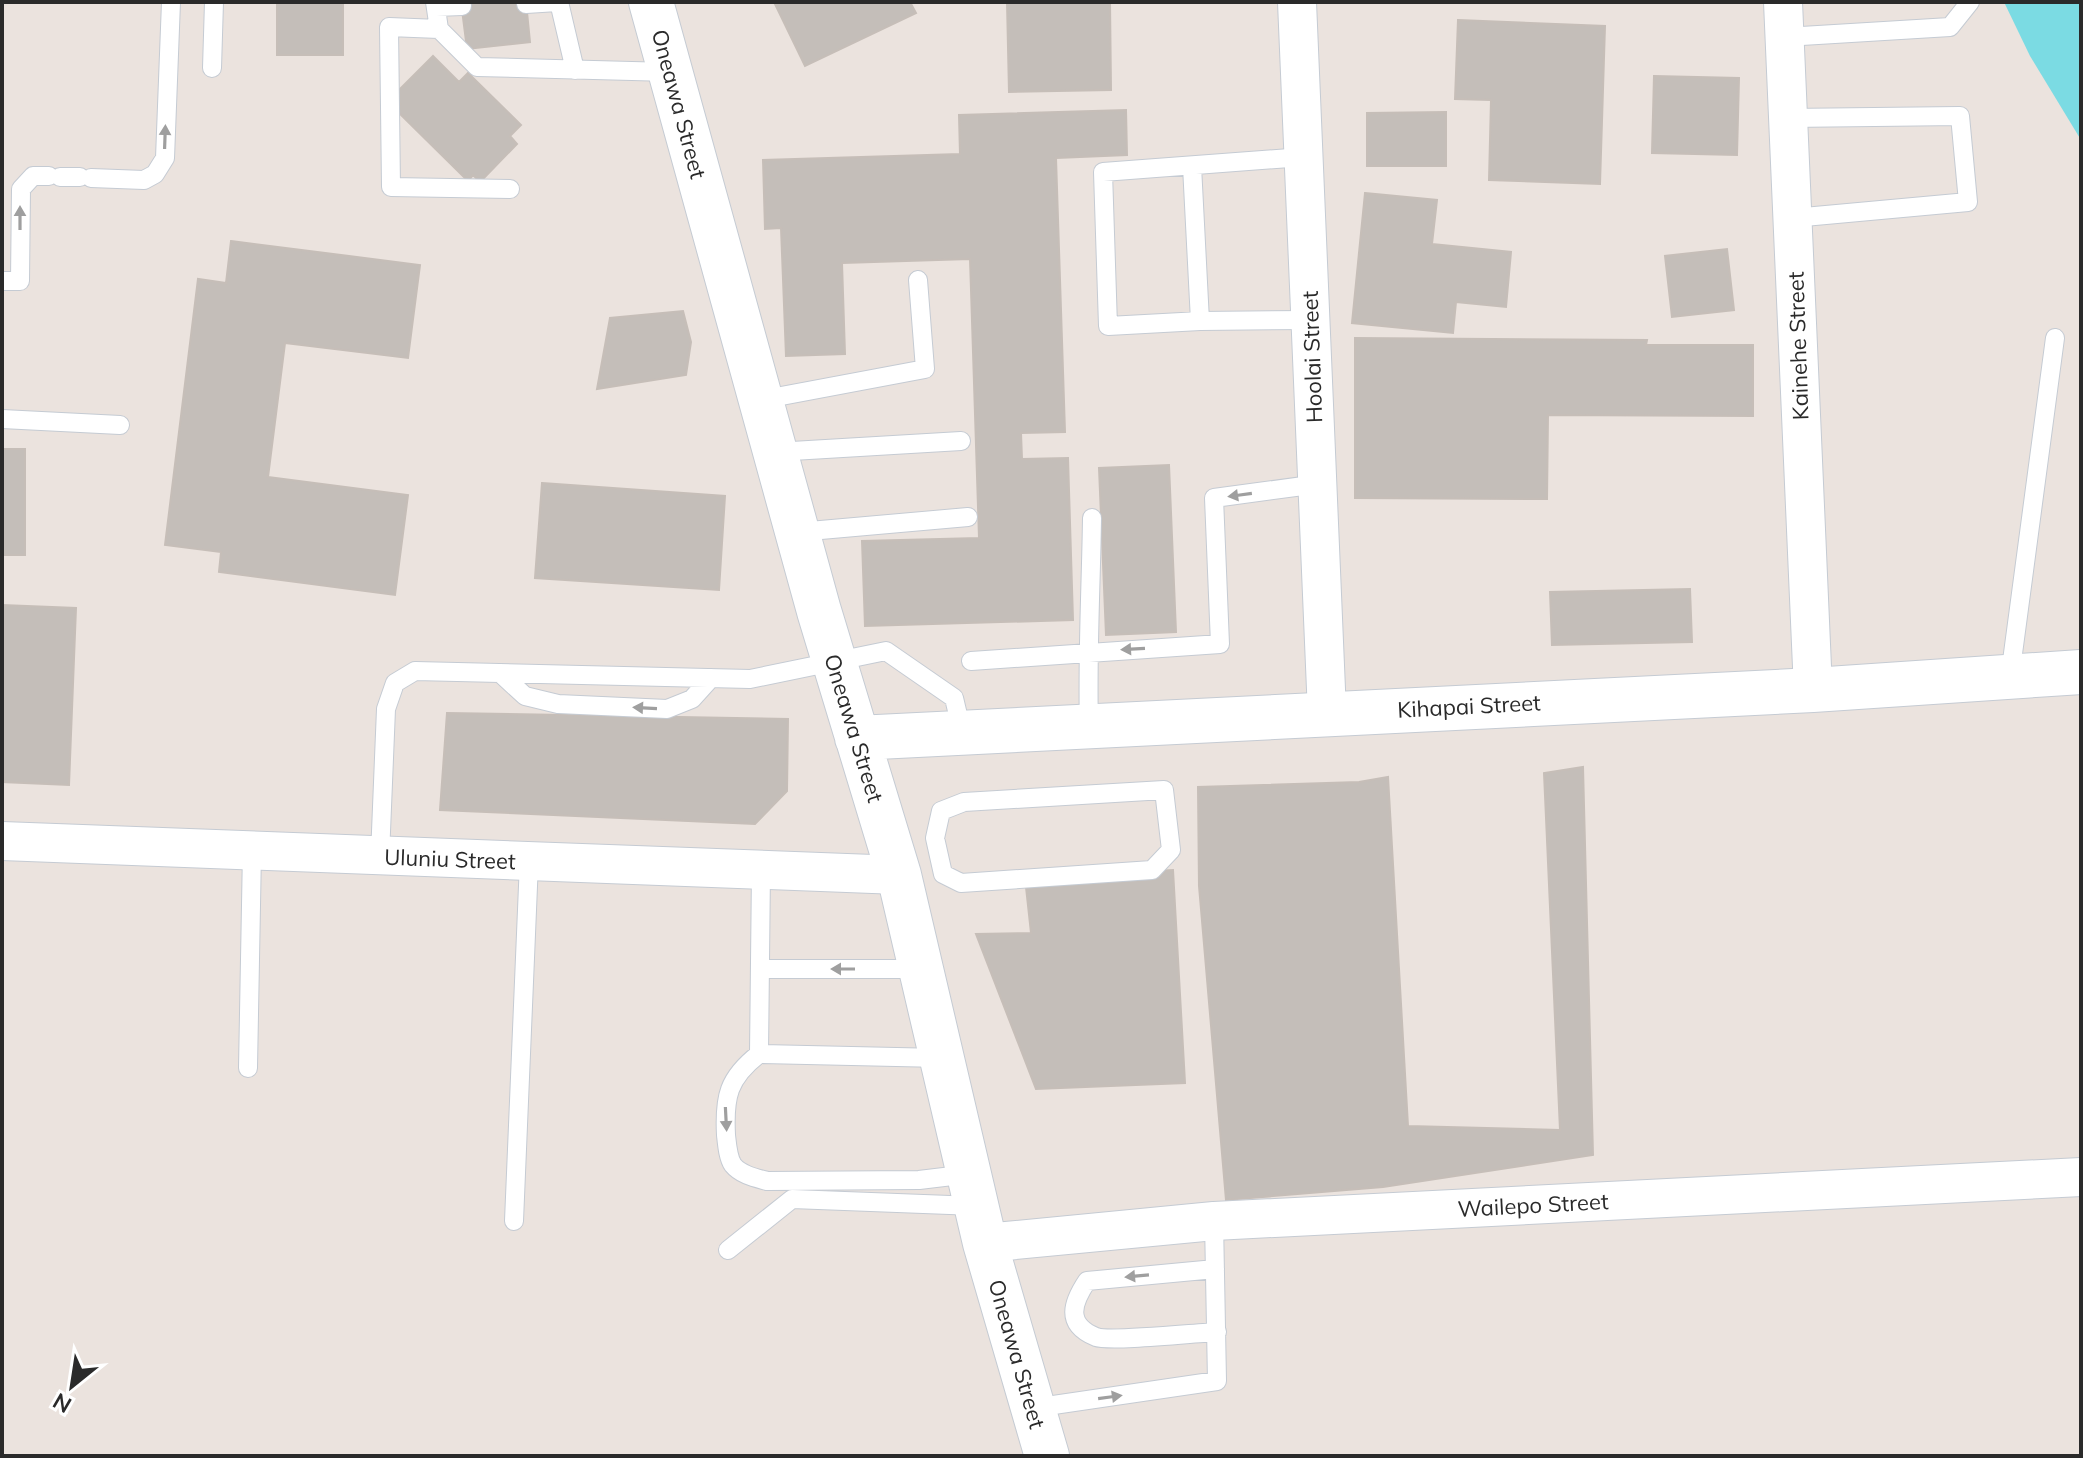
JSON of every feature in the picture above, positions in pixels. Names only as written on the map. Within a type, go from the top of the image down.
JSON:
[{"type":"main road","name":"Oneawa Street","points":[[651,2],[834,661],[899,875],[977,1208],[1047,1456]]},
{"type":"main road","name":"Kihapai Street","points":[[857,738],[1813,690],[2081,672]]},
{"type":"street","name":"Hoolai Street","points":[[1297,2],[1327,713]]},
{"type":"street","name":"Kainehe Street","points":[[1784,19],[1813,690]]},
{"type":"street","name":"Uluniu Street","points":[[2,841],[899,875]]},
{"type":"street","name":"Wailepo Street","points":[[977,1208],[1214,1221],[2081,1177]]},
{"type":"lane","points":[[11,281],[20,194],[33,176],[144,180],[161,167],[165,158],[171,2]]},
{"type":"lane","points":[[212,68],[214,2]]},
{"type":"lane","points":[[526,4],[558,2],[575,70]]},
{"type":"lane","points":[[1784,19],[1950,27],[1970,2]]},
{"type":"lane","points":[[462,6],[435,5],[439,29],[477,67],[670,72]]},
{"type":"lane","points":[[439,29],[389,27],[391,187],[510,189]]},
{"type":"lane","points":[[1788,118],[1960,116],[1968,202],[1793,218]]},
{"type":"lane","points":[[1303,157],[1103,172],[1108,326],[1311,320]]},
{"type":"lane","points":[[1192,166],[1200,321]]},
{"type":"lane","points":[[760,400],[925,369],[918,280]]},
{"type":"lane","points":[[2010,676],[2055,338]]},
{"type":"lane","points":[[2,419],[120,425]]},
{"type":"lane","points":[[775,452],[961,441]]},
{"type":"lane","points":[[971,661],[1220,644],[1214,498],[1318,484]]},
{"type":"lane","points":[[798,532],[968,517]]},
{"type":"lane","points":[[1089,726],[1087,652],[1091,615],[1092,518]]},
{"type":"lane","points":[[380,856],[386,709],[395,683],[415,671],[750,679],[886,651],[954,698],[963,732]]},
{"type":"lane","points":[[500,673],[525,696],[558,704],[667,709],[692,699],[711,678]]},
{"type":"lane","points":[[1164,790],[1171,850],[1152,870],[961,883],[943,874],[935,838],[941,811],[964,802],[1164,790]]},
{"type":"lane","points":[[248,1068],[252,851]]},
{"type":"lane","points":[[514,1221],[529,862]]},
{"type":"lane","points":[[759,1054],[761,870]]},
{"type":"lane","points":[[760,969],[921,969]]},
{"type":"lane","points":[[941,1058],[759,1054],[743,1067],[732,1083],[725,1104],[727,1144],[732,1165],[745,1175],[767,1181],[919,1180],[977,1208]]},
{"type":"lane","points":[[728,1250],[792,1199],[977,1208]]},
{"type":"lane","points":[[1033,1408],[1217,1381],[1214,1221]]},
{"type":"lane","points":[[1215,1269],[1087,1281],[1075,1299],[1073,1315],[1081,1328],[1098,1338],[1217,1332]]},
{"type":"water","points":[[2004,2],[2081,2],[2081,140],[2030,56]]},
{"type":"building","points":[[277,2],[343,2],[343,55],[277,55]]},
{"type":"building","points":[[461,2],[526,2],[530,42],[467,49]]},
{"type":"building","points":[[774,2],[910,2],[916,13],[805,66]]},
{"type":"building","points":[[1007,2],[1110,2],[1111,90],[1009,92]]},
{"type":"building","points":[[1458,20],[1605,26],[1600,184],[1489,180],[1491,100],[1455,99]]},
{"type":"building","points":[[433,56],[459,82],[468,73],[521,125],[510,136],[517,144],[480,182],[473,175],[468,181],[395,109],[400,104],[392,97]]},
{"type":"building","points":[[1654,76],[1739,78],[1737,155],[1652,153]]},
{"type":"building","points":[[1126,110],[1127,155],[1056,158],[1065,432],[1021,433],[1022,459],[1068,458],[1073,620],[865,626],[862,541],[979,538],[970,259],[842,263],[845,354],[786,356],[781,228],[765,229],[763,160],[960,154],[959,115]]},
{"type":"building","points":[[1446,112],[1446,166],[1367,166],[1367,113]]},
{"type":"building","points":[[1365,193],[1437,200],[1432,244],[1511,252],[1506,307],[1456,302],[1453,333],[1352,323]]},
{"type":"building","points":[[231,241],[420,265],[408,358],[285,343],[268,477],[408,495],[395,595],[219,572],[221,552],[165,545],[198,279],[226,283]]},
{"type":"building","points":[[1727,249],[1734,310],[1672,317],[1665,256]]},
{"type":"building","points":[[683,311],[691,342],[686,375],[597,389],[610,318]]},
{"type":"building","points":[[1355,338],[1647,340],[1646,345],[1753,345],[1753,416],[1548,415],[1547,499],[1355,498]]},
{"type":"building","points":[[2,449],[25,449],[25,555],[2,555]]},
{"type":"building","points":[[1169,465],[1176,632],[1106,635],[1099,468]]},
{"type":"building","points":[[542,483],[725,496],[719,590],[535,578]]},
{"type":"building","points":[[1690,589],[1692,642],[1552,645],[1550,592]]},
{"type":"building","points":[[2,605],[76,608],[69,785],[2,782]]},
{"type":"building","points":[[447,713],[788,719],[787,791],[755,824],[440,810]]},
{"type":"building","points":[[1583,767],[1593,1155],[1383,1187],[1226,1200],[1199,886],[1198,787],[1359,782],[1388,777],[1408,1126],[1560,1130],[1544,773]]},
{"type":"building","points":[[1173,870],[1185,1083],[1036,1089],[976,934],[1031,933],[1025,878]]}]
